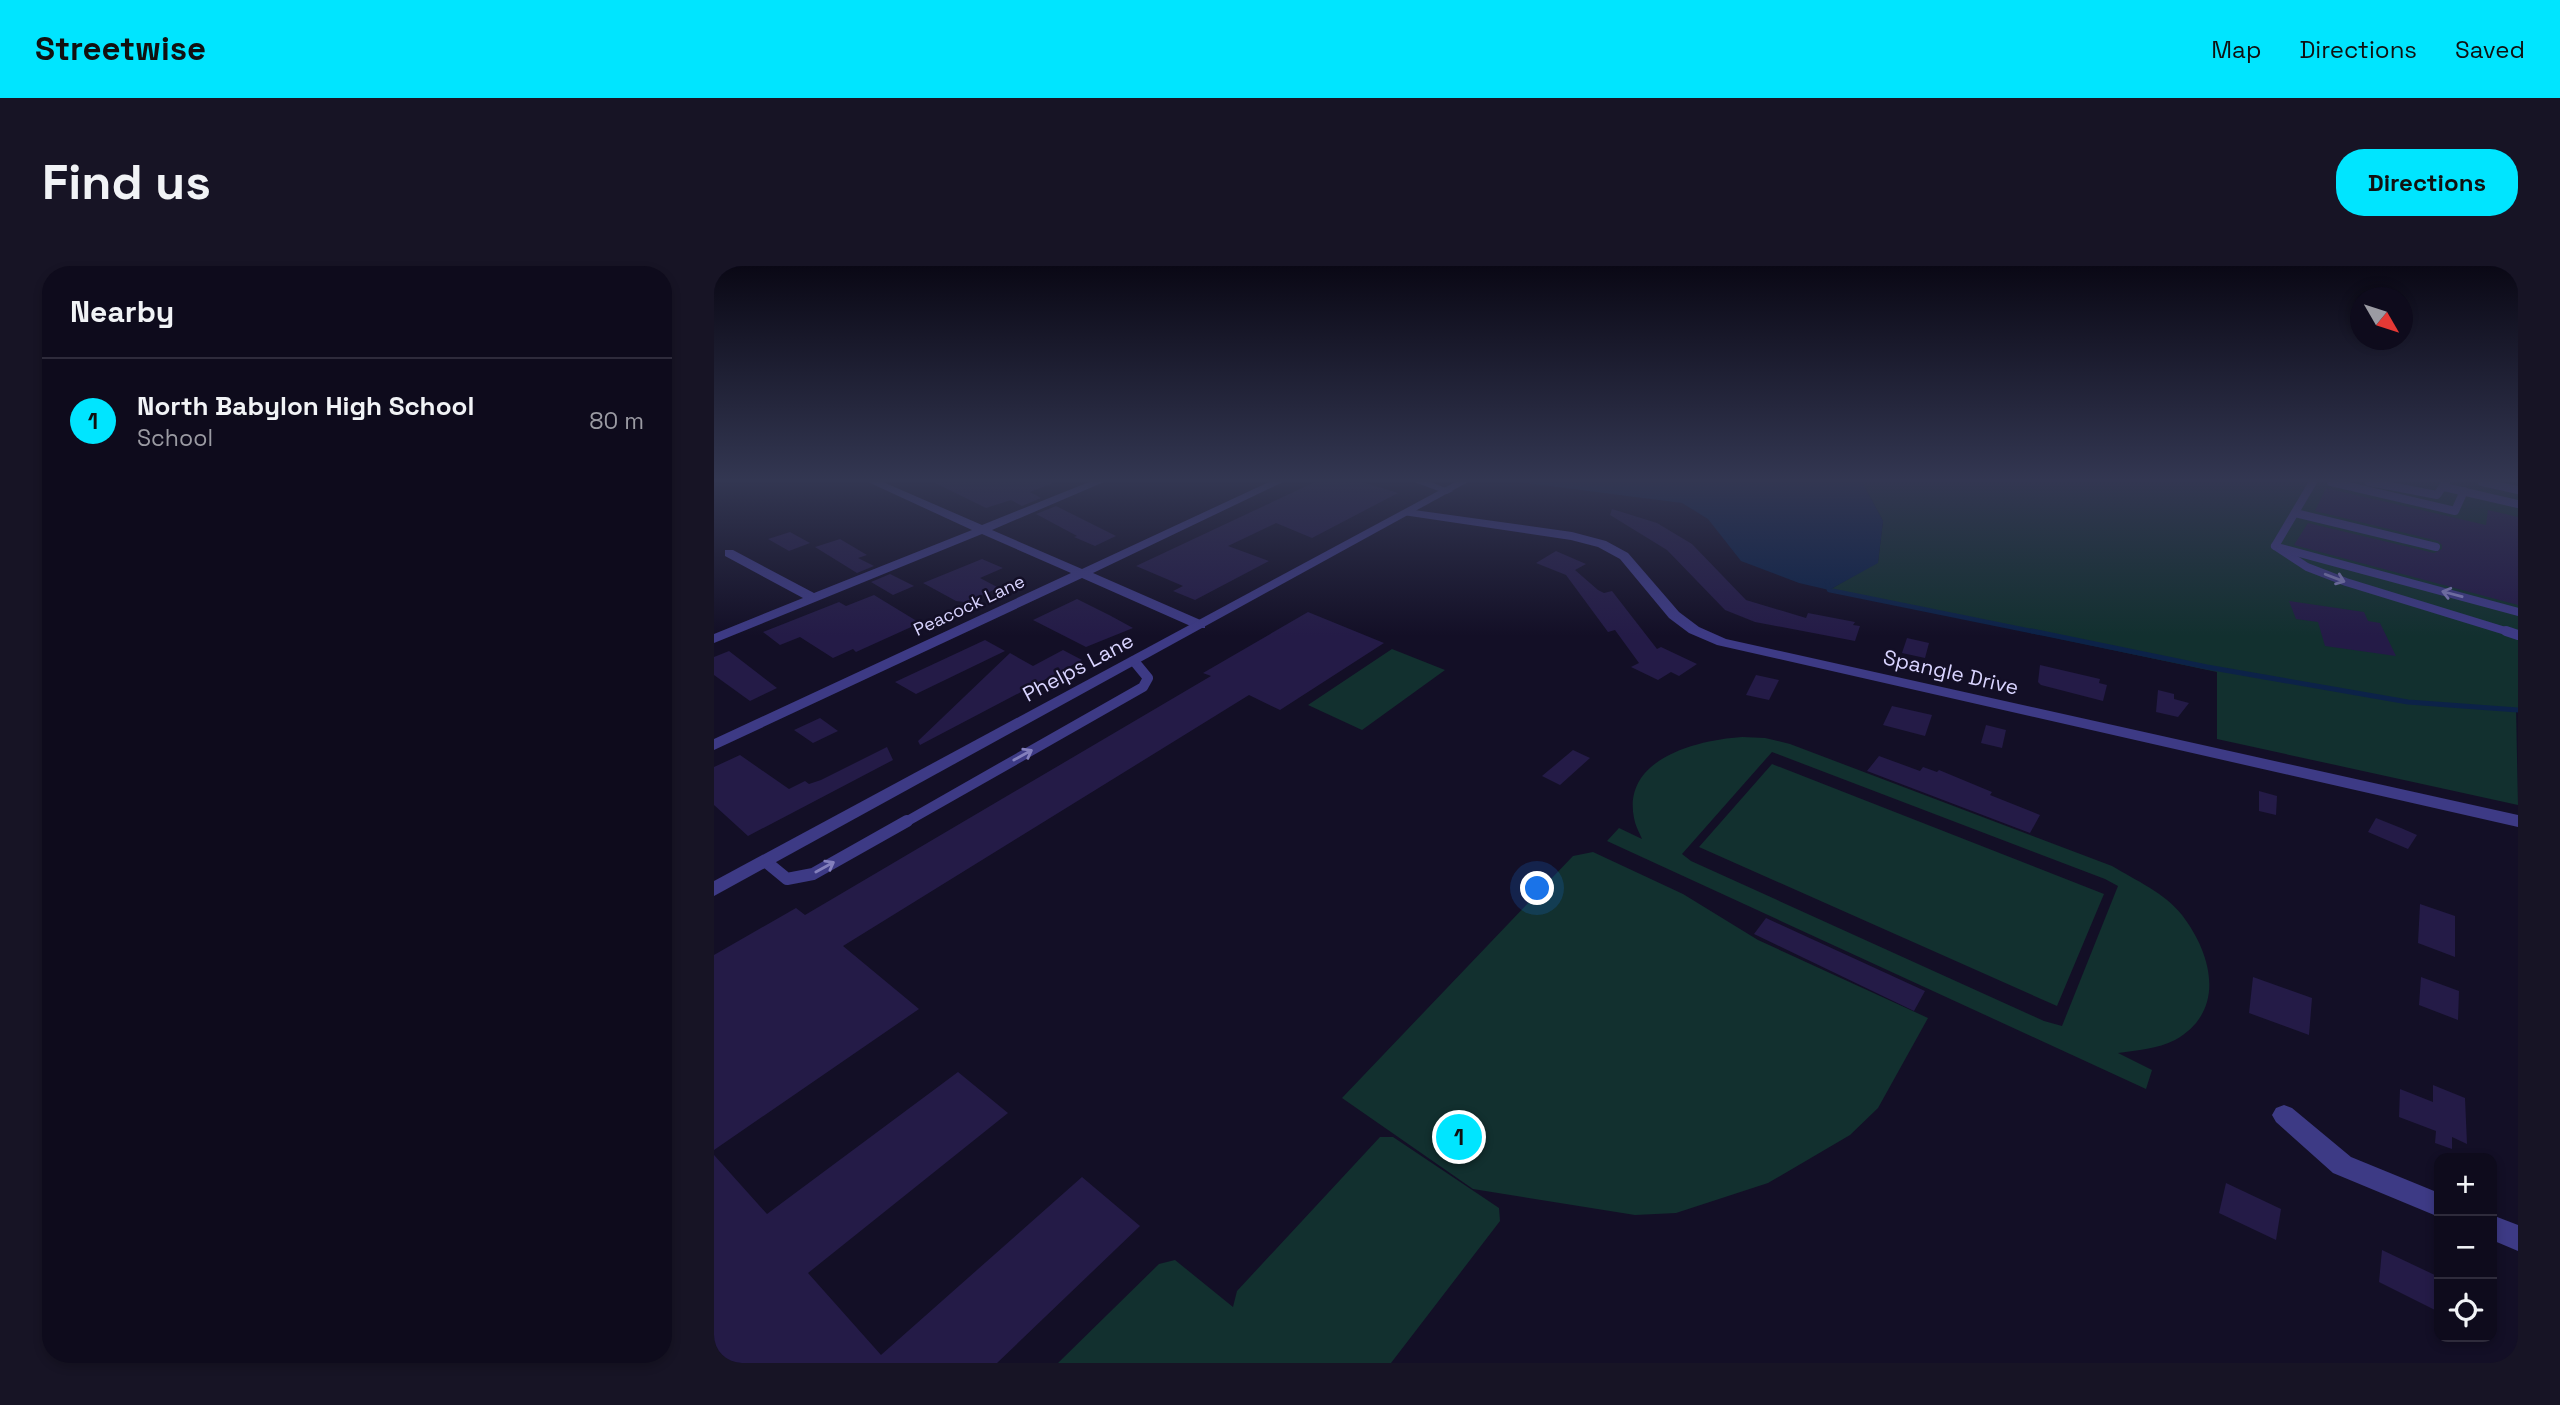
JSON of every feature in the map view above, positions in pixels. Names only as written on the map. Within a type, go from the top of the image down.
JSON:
[{"type":"street","points":[[714,639],[973,533]]},
{"type":"street","points":[[993,533],[1200,625]]},
{"type":"street","name":"Peacock Lane","points":[[714,745],[1168,533]]},
{"type":"street","name":"Phelps Lane","points":[[714,889],[1370,533]]},
{"type":"street","name":"Spangle Drive","points":[[1552,533],[1602,544],[1624,556],[1674,615],[1694,630],[1722,642],[2516,826]]},
{"type":"street","points":[[729,553],[813,598]]},
{"type":"street","points":[[2284,1115],[2342,1165],[2434,1203]]},
{"type":"street","points":[[2497,1229],[2518,1238]]},
{"type":"lane","points":[[2275,546],[2283,533]]},
{"type":"lane","points":[[2379,533],[2436,547]]},
{"type":"lane","points":[[2275,546],[2518,612]]},
{"type":"lane","points":[[2275,546],[2307,567],[2346,582],[2518,635]]},
{"type":"lane","points":[[765,861],[787,878],[813,874],[1143,687],[1148,677],[1134,661]]},
{"type":"green space","points":[[1882,533],[2518,533],[2518,805],[2217,739],[2217,672],[1829,590],[1878,562]]},
{"type":"green space","points":[[1392,649],[1445,670],[1362,730],[1308,705]]},
{"type":"green space","points":[[1765,738],[1790,744],[2112,866],[2140,882],[2175,907],[2201,947],[2209,981],[2208,998],[2202,1014],[2191,1028],[2175,1040],[2154,1047],[2118,1053],[2152,1070],[2146,1089],[1607,841],[1619,828],[1642,839],[1635,821],[1633,797],[1640,780],[1651,767],[1685,748],[1724,739]],"holes":[[[1772,752],[2118,886],[2062,1026],[2044,1021],[1691,861],[1682,854]]]},
{"type":"green space","points":[[1772,764],[2104,894],[2057,1006],[1699,847]]},
{"type":"green space","points":[[1593,852],[1683,894],[1758,940],[1928,1018],[1878,1108],[1850,1135],[1768,1183],[1676,1213],[1635,1215],[1473,1189],[1342,1098],[1573,856]]},
{"type":"green space","points":[[1380,1137],[1393,1137],[1499,1208],[1500,1221],[1391,1363],[1058,1363],[1159,1264],[1175,1260],[1233,1307],[1237,1291]]},
{"type":"water","points":[[1719,533],[1882,533],[1878,563],[1829,590],[1799,583],[1741,561]]},
{"type":"building","points":[[792,533],[810,543],[789,551],[768,539]]},
{"type":"building","points":[[1072,533],[1110,533],[1116,536],[1095,546],[1074,537],[1077,536]]},
{"type":"building","points":[[1206,533],[1255,533],[1228,546],[1269,561],[1195,600],[1173,591],[1183,586],[1136,566]]},
{"type":"building","points":[[1300,533],[1321,533],[1312,538]]},
{"type":"building","points":[[1640,533],[1674,533],[1692,544],[1746,600],[1806,618],[1808,613],[1855,622],[1853,625],[1860,626],[1855,641],[1755,622],[1725,610],[1667,550]]},
{"type":"building","points":[[2302,533],[2351,533],[2434,553],[2442,549],[2438,541],[2406,533],[2518,533],[2518,605],[2294,545]]},
{"type":"building","points":[[840,539],[867,555],[858,558],[874,566],[857,573],[815,547]]},
{"type":"building","points":[[1556,551],[1586,564],[1575,570],[1598,590],[1604,593],[1612,591],[1657,649],[1661,647],[1697,664],[1679,676],[1671,672],[1658,680],[1631,667],[1639,663],[1615,630],[1608,632],[1566,575],[1536,563]]},
{"type":"building","points":[[982,559],[1003,568],[980,578],[999,588],[964,602],[956,601],[923,583]]},
{"type":"building","points":[[890,574],[914,586],[893,595],[871,582]]},
{"type":"building","points":[[874,595],[920,623],[856,652],[853,649],[833,658],[800,637],[780,645],[763,632],[839,602],[846,606]]},
{"type":"building","points":[[1077,599],[1133,628],[1086,647],[1033,620]]},
{"type":"building","points":[[2289,601],[2364,612],[2368,621],[2380,623],[2396,656],[2325,646],[2318,622],[2296,619]]},
{"type":"building","points":[[1308,612],[1384,643],[1280,710],[1249,695],[843,946],[919,1009],[714,1150],[714,955],[796,908],[805,915],[1211,676],[1203,673]]},
{"type":"building","points":[[1907,638],[1929,643],[1925,658],[1902,653]]},
{"type":"building","points":[[985,640],[1005,651],[916,694],[895,682]]},
{"type":"building","points":[[1063,650],[1082,660],[920,745],[918,741],[1010,653],[1033,666]]},
{"type":"building","points":[[729,651],[777,688],[750,701],[714,675],[714,657]]},
{"type":"building","points":[[2040,665],[2100,679],[2099,683],[2107,685],[2103,701],[2041,685],[2038,682]]},
{"type":"building","points":[[1756,675],[1779,680],[1769,700],[1746,695]]},
{"type":"building","points":[[2158,690],[2174,694],[2174,699],[2189,703],[2178,717],[2156,712]]},
{"type":"building","points":[[1892,706],[1932,715],[1925,736],[1883,725]]},
{"type":"building","points":[[820,718],[838,731],[813,743],[794,730]]},
{"type":"building","points":[[1986,725],[2006,730],[2002,748],[1981,743]]},
{"type":"building","points":[[887,747],[893,760],[748,836],[714,805],[714,767],[740,755],[789,789],[805,781],[809,784],[821,780]]},
{"type":"building","points":[[1573,750],[1590,758],[1560,785],[1542,776]]},
{"type":"building","points":[[1879,756],[1920,771],[1923,767],[1937,772],[1939,770],[2040,815],[2030,833],[1867,771]]},
{"type":"building","points":[[2259,791],[2277,796],[2276,815],[2259,811]]},
{"type":"building","points":[[2376,818],[2417,835],[2408,849],[2368,832]]},
{"type":"building","points":[[2420,904],[2455,916],[2455,957],[2418,943]]},
{"type":"building","points":[[1766,918],[1925,991],[1914,1011],[1754,934]]},
{"type":"building","points":[[2253,977],[2312,998],[2309,1035],[2249,1013]]},
{"type":"building","points":[[2421,977],[2459,991],[2458,1020],[2419,1005]]},
{"type":"building","points":[[958,1072],[1008,1113],[808,1273],[881,1355],[1082,1177],[1140,1226],[997,1363],[714,1363],[714,1155],[767,1214]]},
{"type":"building","points":[[2433,1085],[2465,1098],[2467,1144],[2452,1137],[2452,1149],[2435,1143],[2436,1131],[2399,1117],[2400,1089],[2433,1102]]},
{"type":"building","points":[[2226,1183],[2281,1209],[2276,1240],[2219,1213]]},
{"type":"building","points":[[2382,1250],[2434,1275],[2434,1310],[2379,1282]]},
{"type":"waterway","points":[[1827,582],[1829,590],[2041,633]]},
{"type":"waterway","points":[[2032,631],[2207,667],[2408,702],[2518,710]]},
{"type":"place","name":"North Babylon High School","points":[[1459,1137]]}]
